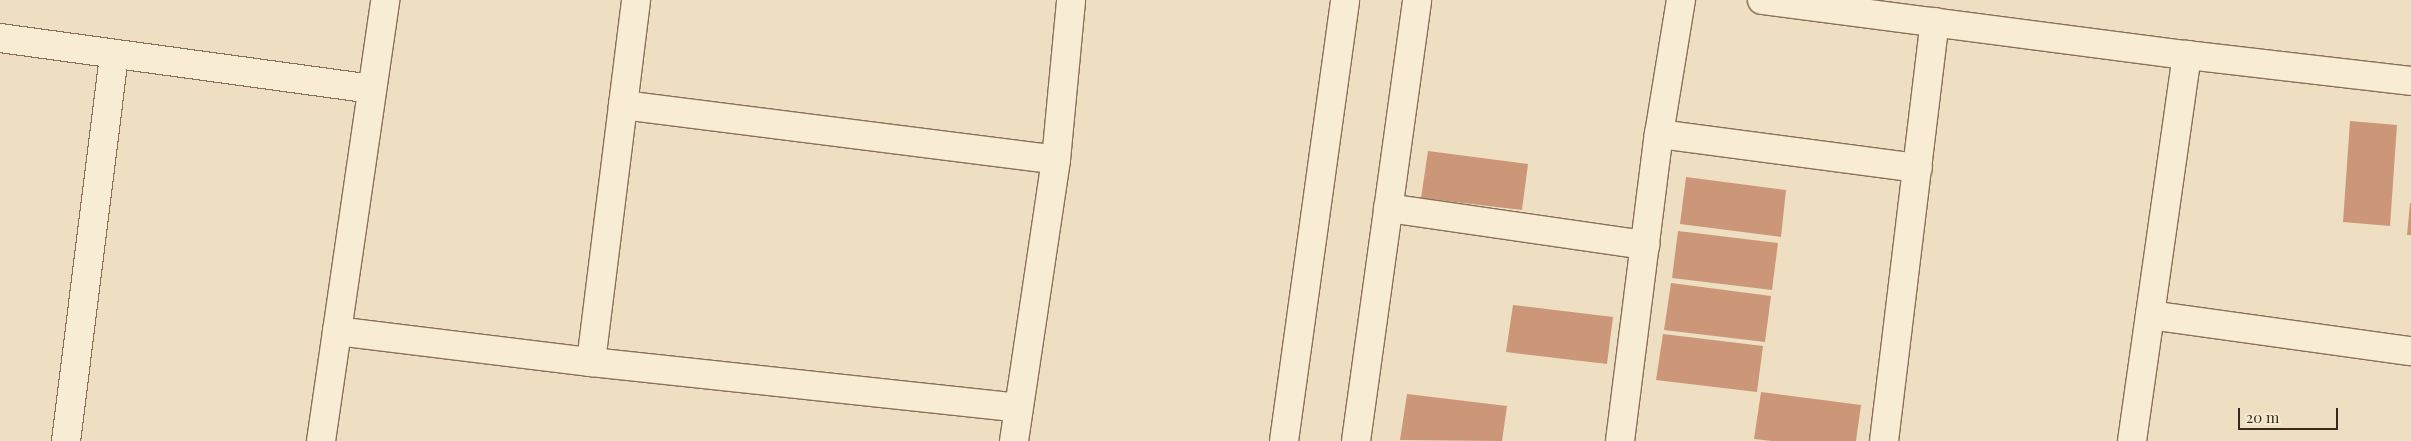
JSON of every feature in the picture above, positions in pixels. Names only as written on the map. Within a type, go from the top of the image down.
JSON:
[{"type":"street","points":[[321,441],[385,0]]},
{"type":"street","points":[[591,362],[636,0]]},
{"type":"street","points":[[1014,441],[1056,160],[1071,0]]},
{"type":"street","points":[[1284,441],[1345,0]]},
{"type":"street","points":[[1356,441],[1417,0]]},
{"type":"street","points":[[1620,441],[1659,134],[1681,0]]},
{"type":"street","points":[[1762,0],[2187,55],[2411,81]]},
{"type":"street","points":[[1884,441],[1934,22]]},
{"type":"street","points":[[0,38],[372,89]]},
{"type":"street","points":[[66,441],[114,54]]},
{"type":"street","points":[[2132,441],[2187,55]]},
{"type":"street","points":[[623,106],[1056,160]]},
{"type":"street","points":[[1659,134],[1918,168]]},
{"type":"street","points":[[1388,208],[1645,245]]},
{"type":"street","points":[[2150,315],[2411,351]]},
{"type":"street","points":[[337,331],[591,362],[1018,408]]},
{"type":"building","points":[[2350,121],[2397,125],[2390,226],[2343,222]]},
{"type":"building","points":[[1428,151],[1528,164],[1522,210],[1421,198]]},
{"type":"building","points":[[1686,177],[1786,190],[1781,237],[1680,224]]},
{"type":"building","points":[[2410,203],[2411,235],[2407,235]]},
{"type":"building","points":[[1678,231],[1778,243],[1772,290],[1672,278]]},
{"type":"building","points":[[1671,283],[1771,296],[1765,342],[1664,330]]},
{"type":"building","points":[[1513,305],[1613,317],[1607,364],[1506,352]]},
{"type":"building","points":[[1663,334],[1763,346],[1757,392],[1656,380]]},
{"type":"building","points":[[1761,392],[1861,405],[1856,441],[1772,441],[1754,439]]},
{"type":"building","points":[[1407,394],[1507,406],[1502,441],[1400,440]]}]
